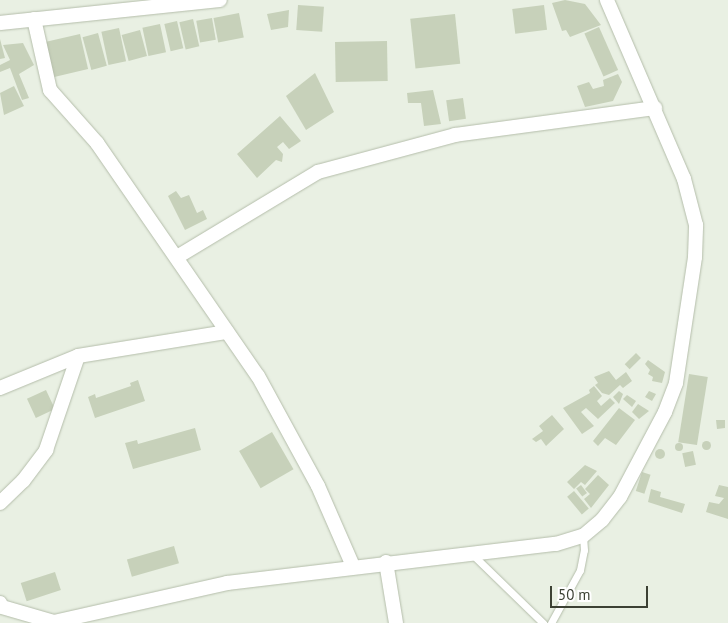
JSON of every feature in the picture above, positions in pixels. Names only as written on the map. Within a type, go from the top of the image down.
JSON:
[{"type":"street","points":[[0,23],[220,0]]},
{"type":"street","points":[[0,603],[2,607],[54,622],[227,583],[471,552],[547,546],[583,536],[602,520],[620,496],[665,412],[680,370],[695,257],[696,226],[689,195],[655,108],[607,0]]},
{"type":"street","points":[[34,19],[50,90],[97,143],[177,257],[266,390],[308,467],[352,566]]},
{"type":"street","points":[[177,257],[318,172],[455,135],[655,108]]},
{"type":"street","points":[[0,388],[78,356],[227,332]]},
{"type":"street","points":[[0,503],[26,477],[46,450],[78,356]]},
{"type":"street","points":[[386,562],[396,623]]},
{"type":"lane","points":[[551,623],[580,570],[584,550],[583,536]]},
{"type":"lane","points":[[471,552],[544,623]]},
{"type":"building","points":[[565,0],[585,4],[601,25],[570,37],[566,30],[562,31],[552,3]]},
{"type":"building","points":[[298,5],[324,7],[322,32],[296,30]]},
{"type":"building","points":[[544,5],[547,30],[515,34],[512,9]]},
{"type":"building","points":[[289,10],[288,27],[271,30],[267,14]]},
{"type":"building","points":[[239,13],[244,38],[218,43],[213,18]]},
{"type":"building","points":[[455,14],[460,64],[415,68],[410,19]]},
{"type":"building","points":[[212,18],[216,40],[200,42],[196,21]]},
{"type":"building","points":[[193,19],[199,46],[186,49],[179,22]]},
{"type":"building","points":[[177,21],[183,48],[171,51],[164,24]]},
{"type":"building","points":[[160,24],[166,52],[148,56],[142,28]]},
{"type":"building","points":[[599,27],[618,70],[603,76],[584,34]]},
{"type":"building","points":[[119,28],[126,61],[108,65],[101,32]]},
{"type":"building","points":[[140,30],[147,56],[129,61],[122,35]]},
{"type":"building","points":[[98,33],[107,66],[91,70],[83,37]]},
{"type":"building","points":[[80,34],[88,69],[51,78],[43,43]]},
{"type":"building","points":[[0,39],[5,58],[0,59]]},
{"type":"building","points":[[387,41],[388,81],[336,82],[335,42]]},
{"type":"building","points":[[23,43],[34,65],[19,74],[29,98],[22,100],[10,68],[0,72],[0,65],[10,60],[3,45]]},
{"type":"building","points":[[315,73],[334,112],[306,130],[286,96]]},
{"type":"building","points":[[618,74],[622,82],[613,101],[585,107],[577,86],[589,82],[593,89],[604,86],[603,80]]},
{"type":"building","points":[[14,86],[24,106],[4,115],[0,93]]},
{"type":"building","points":[[433,90],[441,124],[424,126],[421,103],[408,103],[407,93]]},
{"type":"building","points":[[463,98],[466,119],[449,121],[446,100]]},
{"type":"building","points":[[280,116],[301,141],[289,149],[283,142],[277,147],[283,154],[282,162],[276,160],[257,178],[237,154]]},
{"type":"building","points":[[176,191],[181,198],[189,195],[197,213],[203,210],[207,219],[185,230],[168,196]]},
{"type":"building","points":[[636,353],[641,358],[630,369],[625,364]]},
{"type":"building","points":[[648,360],[665,372],[662,383],[652,381],[653,377],[648,374],[650,370],[645,364]]},
{"type":"building","points":[[609,371],[616,380],[626,372],[632,381],[623,388],[620,385],[609,395],[602,393],[595,385],[598,383],[594,377]]},
{"type":"building","points":[[689,374],[708,377],[697,445],[678,442]]},
{"type":"building","points":[[138,380],[145,401],[95,418],[88,397],[95,394],[96,398],[131,386],[130,383]]},
{"type":"building","points":[[594,386],[602,396],[597,401],[601,406],[610,398],[615,403],[598,419],[586,408],[581,412],[594,426],[582,434],[563,408],[590,393],[589,390]]},
{"type":"building","points":[[46,390],[55,409],[36,418],[27,399]]},
{"type":"building","points":[[619,391],[623,394],[619,404],[613,397]]},
{"type":"building","points":[[649,391],[656,394],[652,401],[645,397]]},
{"type":"building","points":[[627,395],[636,401],[632,407],[623,399]]},
{"type":"building","points":[[638,404],[649,411],[639,419],[632,412]]},
{"type":"building","points":[[619,408],[635,420],[616,445],[605,438],[598,446],[593,441]]},
{"type":"building","points":[[552,415],[564,429],[546,446],[541,439],[536,442],[532,439],[543,431],[539,426]]},
{"type":"building","points":[[716,420],[725,420],[725,428],[717,429]]},
{"type":"building","points":[[195,428],[201,450],[133,469],[125,443],[137,440],[138,444]]},
{"type":"building","points":[[272,432],[294,469],[261,488],[239,451]]},
{"type":"building","points":[[706,441],[710,445],[706,449],[702,445]]},
{"type":"building","points":[[679,443],[683,447],[679,451],[675,447]]},
{"type":"building","points":[[660,449],[665,454],[660,459],[655,454]]},
{"type":"building","points":[[693,451],[696,465],[685,467],[682,453]]},
{"type":"building","points":[[585,465],[597,471],[585,485],[581,482],[574,489],[567,482]]},
{"type":"building","points":[[642,472],[651,475],[644,494],[636,491]]},
{"type":"building","points":[[598,475],[609,485],[591,508],[584,499],[590,494],[585,489]]},
{"type":"building","points":[[581,485],[587,493],[582,497],[576,489]]},
{"type":"building","points":[[719,485],[728,487],[728,519],[706,512],[709,502],[719,504],[724,498],[715,496]]},
{"type":"building","points":[[651,489],[661,492],[660,497],[685,504],[682,513],[648,502]]},
{"type":"building","points":[[574,491],[589,509],[582,514],[567,497]]},
{"type":"building","points":[[174,546],[179,563],[132,577],[127,560]]},
{"type":"building","points":[[55,572],[61,590],[27,601],[21,583]]}]
